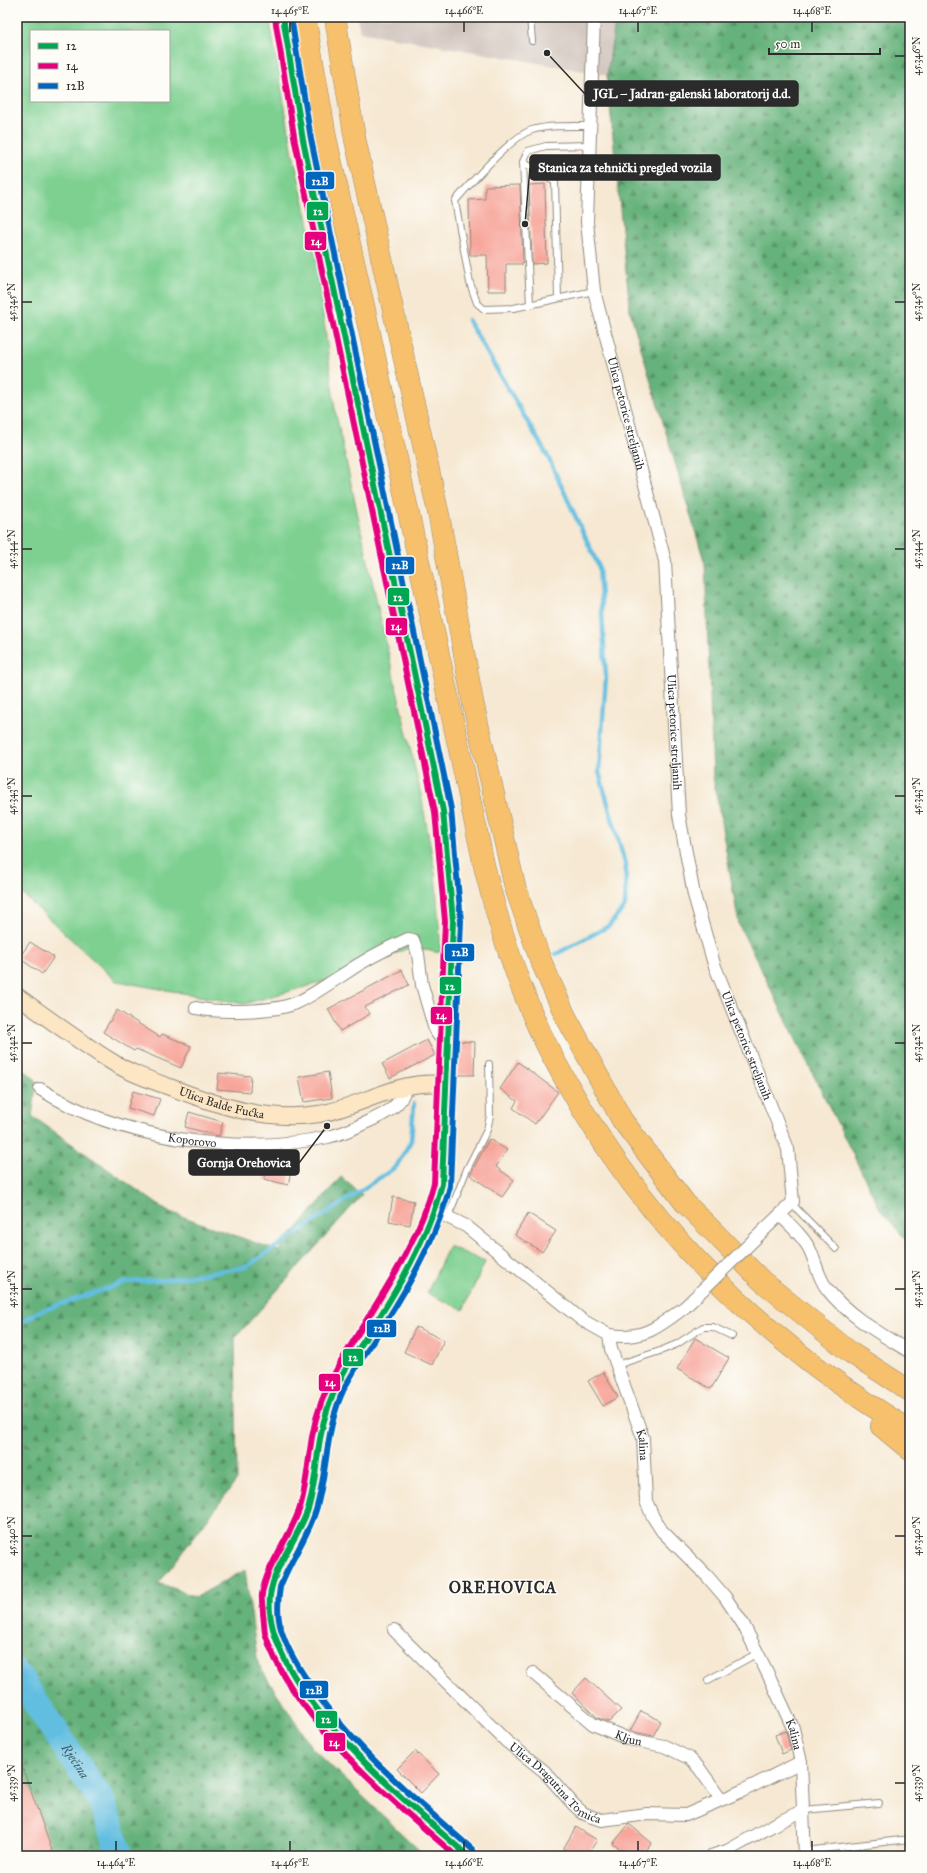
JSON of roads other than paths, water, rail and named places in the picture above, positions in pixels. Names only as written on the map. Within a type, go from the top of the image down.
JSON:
[{"type":"highway","points":[[306,17],[326,138],[369,329],[484,865],[508,952],[531,1011],[587,1119],[630,1181],[671,1232],[732,1296],[800,1355],[864,1402],[910,1430]]},
{"type":"highway","points":[[335,17],[355,139],[438,516],[473,703],[515,887],[540,959],[565,1015],[622,1120],[685,1203],[762,1281],[851,1353],[910,1391]]},
{"type":"highway","points":[[838,1384],[861,1411],[901,1441],[910,1450]]},
{"type":"main road","points":[[283,17],[305,148],[443,811],[453,921],[441,1214],[336,1387],[325,1416],[307,1511],[277,1570],[270,1597],[272,1625],[278,1644],[289,1668],[316,1706],[352,1751],[468,1856]]},
{"type":"main road","name":"Ulica Balde Fućka","points":[[17,996],[110,1060],[147,1079],[248,1113],[281,1116],[319,1114],[340,1110],[405,1087],[426,1083],[447,1085]]},
{"type":"street","name":"Ulica petorice streljanih","points":[[594,17],[587,222],[594,291],[665,561],[679,815],[694,895],[714,964],[788,1149],[793,1202],[791,1203]]},
{"type":"street","points":[[196,1008],[205,1010],[241,1010],[275,1008],[295,1004],[342,975],[408,939],[413,940],[418,954],[422,986],[434,1030],[439,1036],[448,1040]]},
{"type":"street","name":"Koporovo","points":[[40,1089],[77,1108],[128,1127],[158,1135],[234,1144],[264,1144],[328,1137],[350,1130],[373,1120],[397,1105],[404,1096],[405,1087]]},
{"type":"street","points":[[441,1214],[466,1226],[482,1237],[582,1320],[609,1335],[623,1337],[648,1332],[658,1328],[685,1307],[791,1203]]},
{"type":"street","points":[[780,1215],[801,1237],[810,1250],[819,1276],[828,1289],[846,1308],[865,1323],[910,1352]]},
{"type":"street","name":"Kalina","points":[[609,1335],[611,1349],[643,1438],[646,1501],[653,1518],[662,1531],[707,1576],[725,1597],[743,1624],[793,1728],[801,1762],[805,1854]]},
{"type":"street","name":"Ulica Dragutina Tomića","points":[[394,1630],[506,1741],[544,1771],[583,1813],[602,1820],[647,1814],[686,1815],[742,1791],[801,1762]]},
{"type":"street","name":"Kljun","points":[[533,1673],[593,1724],[628,1739],[664,1746],[689,1758],[699,1768],[721,1799]]},
{"type":"street","points":[[711,1856],[727,1851],[777,1823],[804,1810]]},
{"type":"lane","points":[[530,17],[532,41]]},
{"type":"lane","points":[[590,126],[558,126],[530,130],[497,156],[454,201],[470,283],[477,303],[484,309],[514,308],[594,291]]},
{"type":"lane","points":[[530,305],[523,162],[528,151],[546,146],[590,145]]},
{"type":"lane","points":[[523,162],[556,182],[558,298]]},
{"type":"lane","points":[[441,1214],[467,1169],[486,1130],[490,1116],[489,1064]]},
{"type":"lane","points":[[791,1203],[836,1249]]},
{"type":"lane","points":[[617,1365],[677,1344],[703,1327],[714,1327],[732,1336]]},
{"type":"lane","points":[[708,1680],[758,1653]]},
{"type":"lane","points":[[804,1810],[879,1803]]},
{"type":"lane","points":[[805,1854],[842,1847],[910,1839]]},
{"type":"lane","points":[[842,1847],[844,1856]]},
{"type":"waterway","points":[[468,320],[547,455],[599,567],[606,677],[599,772],[626,867],[625,906],[609,926],[556,954]]},
{"type":"waterway","points":[[17,1325],[38,1312],[126,1282],[164,1280],[246,1267],[396,1167],[411,1141],[414,1104]]},
{"type":"waterway","name":"Rječina","points":[[17,1674],[102,1802],[120,1856]]},
{"type":"place","name":"JGL – Jadran-galenski laboratorij d.d.","points":[[547,53]]},
{"type":"place","name":"Stanica za tehnički pregled vozila","points":[[525,224]]},
{"type":"place","name":"Gornja Orehovica","points":[[327,1126]]},
{"type":"district","name":"OREHOVICA","points":[[503,1587]]}]
